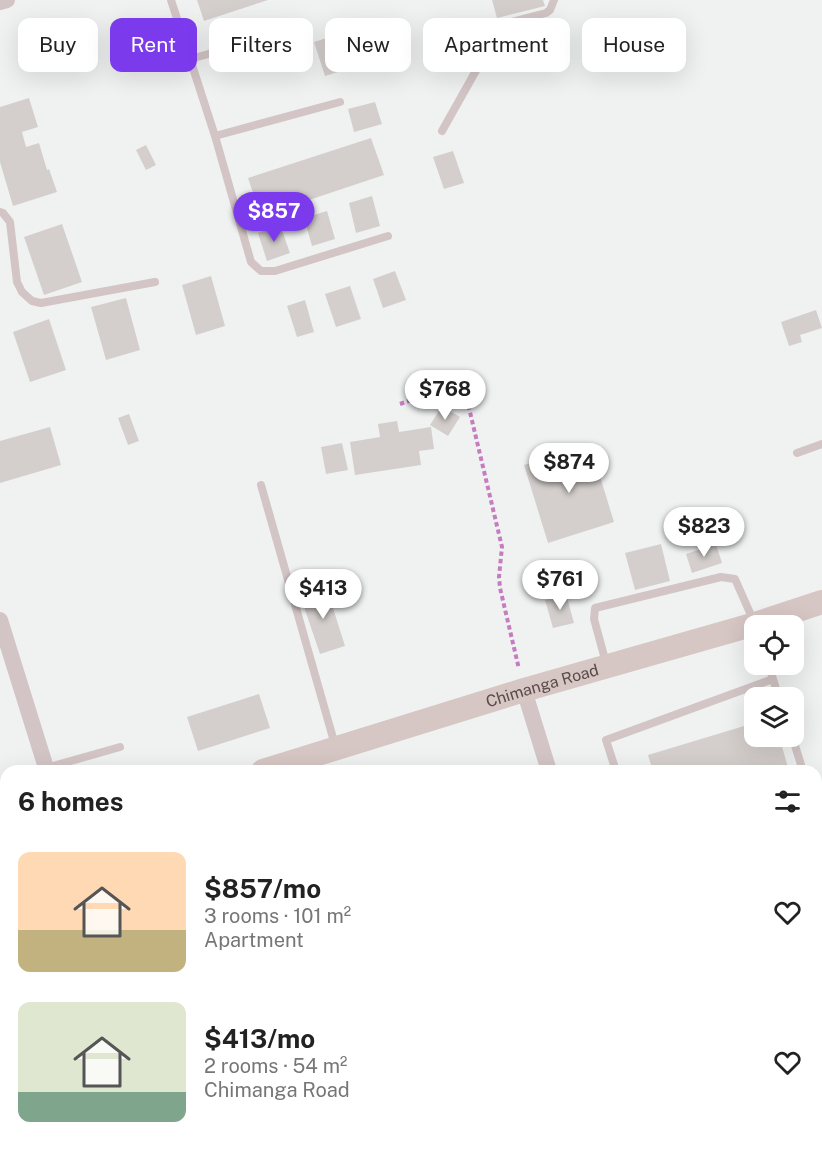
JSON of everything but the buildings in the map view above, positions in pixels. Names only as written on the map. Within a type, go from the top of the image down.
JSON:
[{"type":"street","points":[[0,2],[6,0]]},
{"type":"street","name":"Chimanga Road","points":[[785,615],[822,603]]},
{"type":"street","points":[[0,620],[44,765]]},
{"type":"street","name":"Chimanga Road","points":[[282,765],[524,690],[744,628]]},
{"type":"street","points":[[524,690],[547,765]]},
{"type":"lane","points":[[171,0],[177,18]]},
{"type":"lane","points":[[442,131],[500,28],[504,24],[546,13],[550,10],[554,0]]},
{"type":"lane","points":[[194,72],[215,136],[250,262],[261,271],[275,271],[388,236]]},
{"type":"lane","points":[[215,136],[340,102]]},
{"type":"lane","points":[[0,212],[10,222],[17,282],[22,292],[33,301],[41,303],[155,282]]},
{"type":"lane","points":[[797,453],[822,444]]},
{"type":"lane","points":[[261,485],[336,748]]},
{"type":"lane","points":[[607,666],[594,619],[595,608],[721,578],[735,579],[751,615]]},
{"type":"lane","points":[[772,675],[776,687]]},
{"type":"lane","points":[[614,765],[606,740],[773,679]]},
{"type":"lane","points":[[62,765],[120,747]]},
{"type":"lane","points":[[795,747],[801,765]]},
{"type":"path","points":[[400,404],[439,393],[453,392],[462,398],[469,408],[502,547],[500,588],[524,690]]}]
